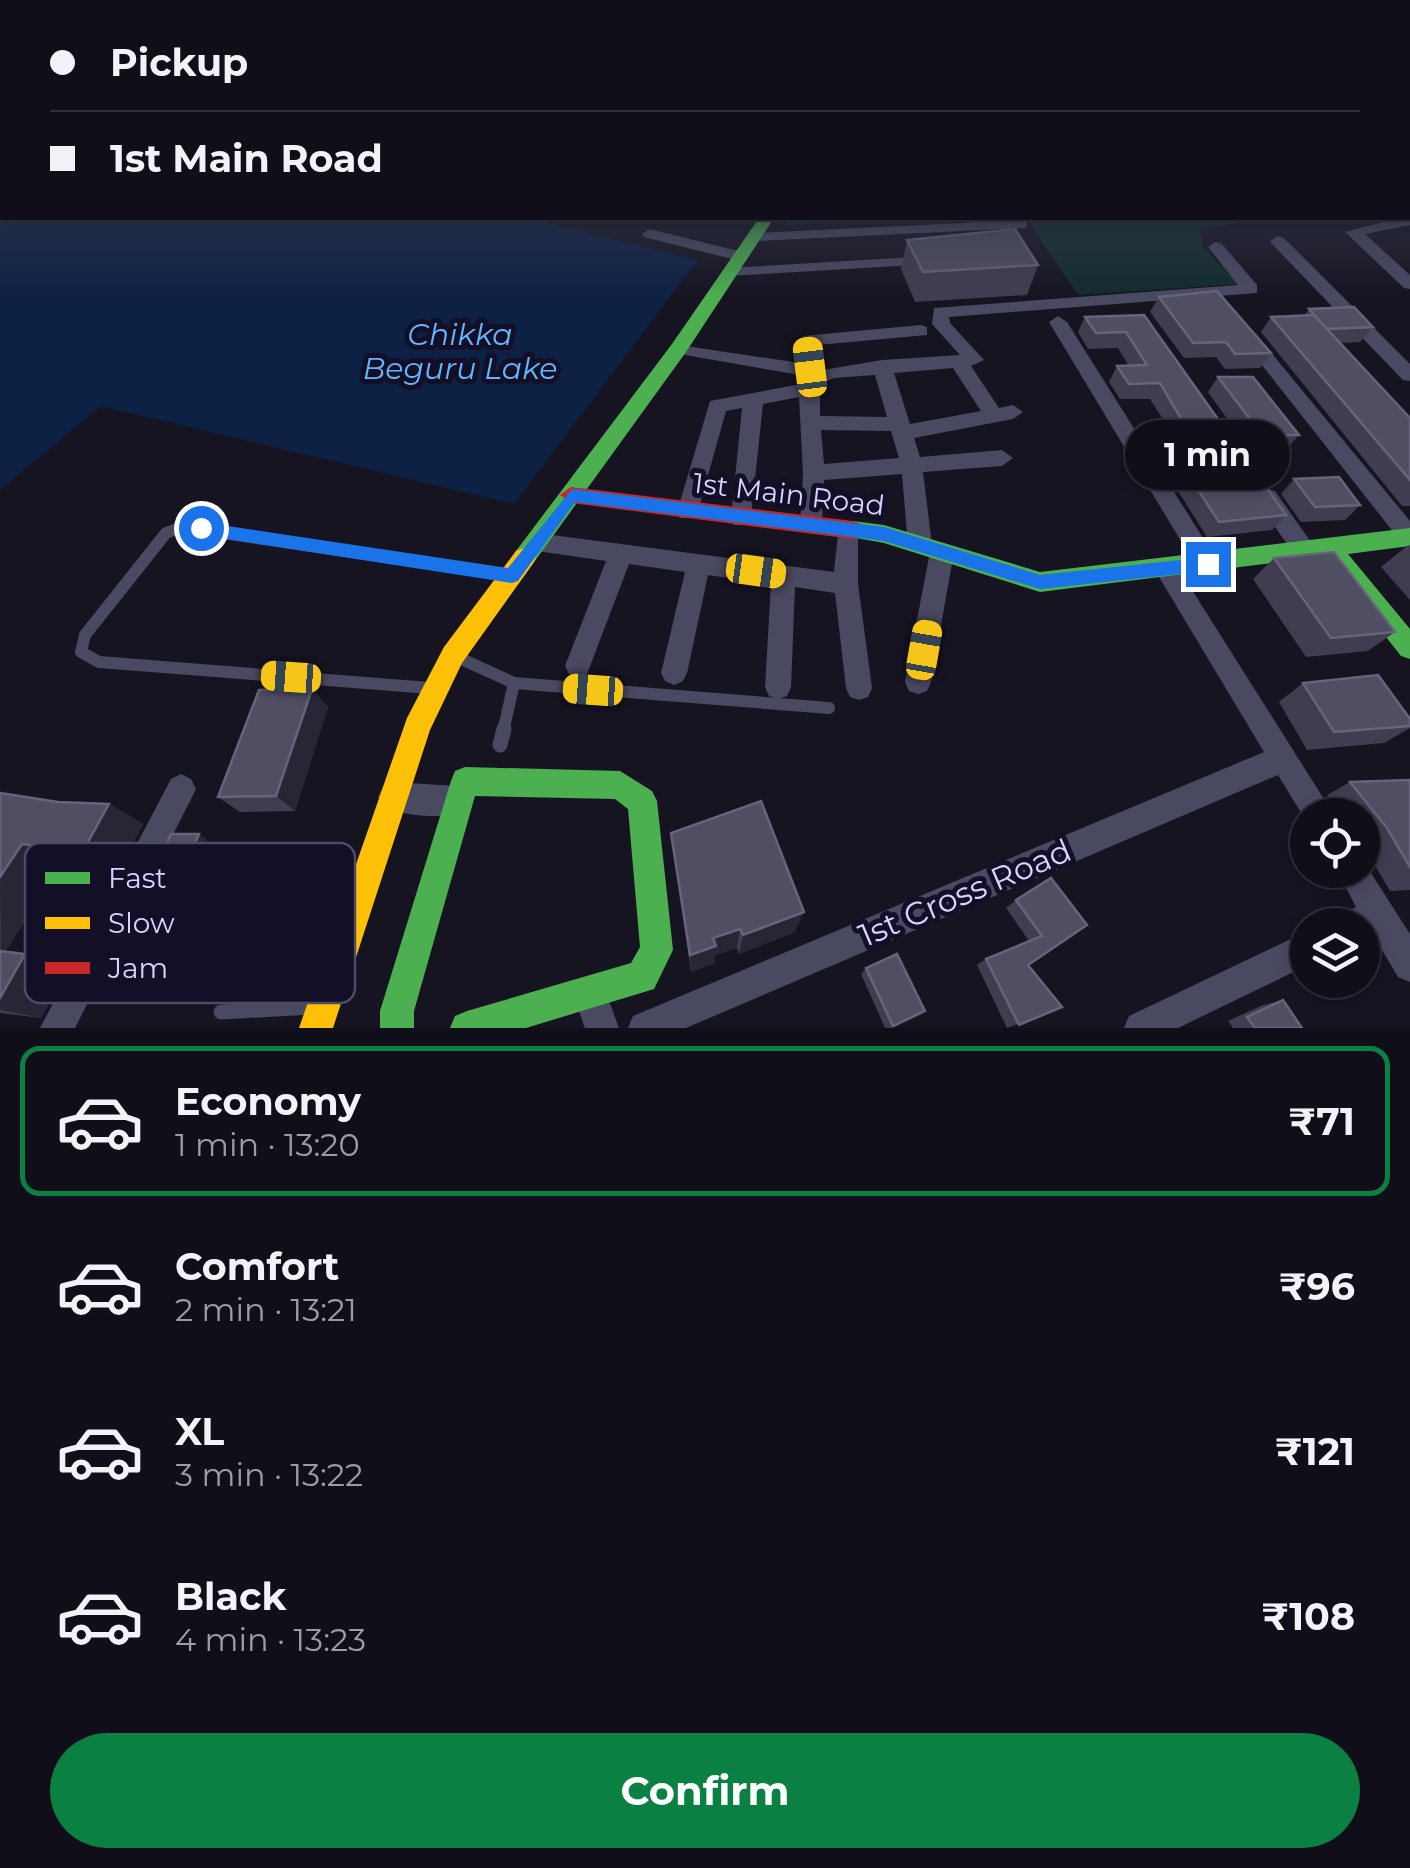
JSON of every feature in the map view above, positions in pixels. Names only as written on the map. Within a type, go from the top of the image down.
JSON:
[{"type":"street","points":[[1410,220],[1353,232],[1410,284]]},
{"type":"street","points":[[355,912],[417,727],[453,655],[680,348],[760,227]]},
{"type":"street","points":[[650,234],[734,264]]},
{"type":"street","points":[[1278,241],[1410,375]]},
{"type":"street","points":[[811,525],[814,473],[808,388],[812,380],[830,372],[975,360],[941,324],[940,312],[1225,307],[1251,289],[1216,247]]},
{"type":"street","points":[[1225,307],[1410,537]]},
{"type":"street","points":[[1058,322],[1208,564]]},
{"type":"street","points":[[680,348],[804,370],[810,367],[810,340],[921,331]]},
{"type":"street","points":[[810,423],[901,428],[1003,414],[958,361]]},
{"type":"street","points":[[882,366],[912,464],[931,548],[918,682]]},
{"type":"street","points":[[688,512],[712,413],[726,401],[754,401],[808,388]]},
{"type":"street","points":[[742,518],[754,401]]},
{"type":"street","points":[[814,473],[1002,458]]},
{"type":"street","points":[[1250,473],[1305,552]]},
{"type":"street","name":"1st Main Road","points":[[572,495],[847,530],[931,548],[1040,582],[1167,570],[1410,537]]},
{"type":"street","points":[[847,530],[846,584],[859,688]]},
{"type":"street","points":[[537,542],[846,584]]},
{"type":"street","points":[[1329,548],[1410,648]]},
{"type":"street","points":[[578,666],[621,553]]},
{"type":"street","points":[[674,673],[699,564]]},
{"type":"street","points":[[1167,570],[1309,798]]},
{"type":"street","points":[[778,687],[784,575]]},
{"type":"street","name":"1st Cross Road","points":[[646,1028],[1284,758]]},
{"type":"street","points":[[397,1028],[397,1011],[465,781],[620,785],[642,801],[657,950],[642,978],[467,1028]]},
{"type":"street","points":[[153,843],[181,789]]},
{"type":"street","points":[[393,798],[456,801]]},
{"type":"street","points":[[1380,934],[1410,965]]},
{"type":"street","points":[[1141,1028],[1290,956]]},
{"type":"street","points":[[590,994],[602,1028]]},
{"type":"street","points":[[57,1028],[70,1003]]},
{"type":"lane","points":[[760,227],[1023,224]]},
{"type":"lane","points":[[734,264],[932,260]]},
{"type":"lane","points":[[436,688],[98,662],[81,652],[85,635],[166,533],[182,527],[512,576]]},
{"type":"lane","points":[[453,655],[514,683],[829,708]]},
{"type":"lane","points":[[500,745],[514,683]]},
{"type":"lane","points":[[221,1012],[320,1017]]},
{"type":"green space","points":[[1027,220],[1258,220],[1200,229],[1203,248],[1239,284],[1078,295]]},
{"type":"water","name":"Chikka Beguru Lake","points":[[0,220],[536,220],[698,260],[514,504],[101,406],[0,490]]},
{"type":"building","points":[[1015,229],[1038,265],[923,272],[907,240]]},
{"type":"building","points":[[1217,291],[1271,353],[1235,354],[1226,342],[1193,343],[1159,297]]},
{"type":"building","points":[[1354,307],[1373,327],[1327,329],[1309,309]]},
{"type":"building","points":[[1144,315],[1286,515],[1219,522],[1153,421],[1182,420],[1160,383],[1129,384],[1117,366],[1147,365],[1126,332],[1096,333],[1085,317]]},
{"type":"building","points":[[1314,315],[1410,418],[1410,480],[1271,317]]},
{"type":"building","points":[[1218,377],[1253,377],[1299,435],[1262,435]]},
{"type":"building","points":[[1339,477],[1360,505],[1315,507],[1294,479]]},
{"type":"building","points":[[1334,552],[1395,632],[1331,638],[1274,558]]},
{"type":"building","points":[[1378,675],[1410,719],[1410,726],[1334,732],[1303,683]]},
{"type":"building","points":[[312,689],[276,796],[218,797],[259,690]]},
{"type":"building","points":[[1410,780],[1410,867],[1380,819],[1380,798],[1363,798],[1350,782]]},
{"type":"building","points":[[0,793],[58,802],[109,804],[87,843],[22,844],[0,877]]},
{"type":"building","points":[[761,801],[804,912],[743,935],[740,929],[713,938],[716,946],[690,955],[671,833]]},
{"type":"building","points":[[171,834],[199,834],[195,843],[167,843]]},
{"type":"building","points":[[1051,878],[1087,925],[1028,965],[1062,1007],[1019,1025],[986,959],[1042,936],[1016,900]]},
{"type":"building","points":[[0,951],[25,954],[0,998]]},
{"type":"building","points":[[897,954],[925,1011],[893,1026],[866,968]]},
{"type":"building","points":[[1283,1000],[1302,1028],[1255,1028],[1247,1017]]},
{"type":"waterway","points":[[787,220],[788,224],[828,220]]},
{"type":"traffic: fast","points":[[524,558],[679,348],[765,220]]},
{"type":"traffic: fast","points":[[853,530],[884,534],[1040,582],[1410,537]]},
{"type":"traffic: fast","points":[[1338,559],[1410,648]]},
{"type":"traffic: fast","points":[[397,1028],[397,1011],[465,781],[620,785],[642,801],[657,950],[642,977],[467,1028]]},
{"type":"traffic: slow","points":[[355,912],[417,727],[453,655],[524,558]]},
{"type":"traffic: slow","points":[[316,1028],[324,1003]]},
{"type":"traffic: jam","points":[[571,495],[853,530]]},
{"type":"route","points":[[201,528],[512,576],[572,495],[868,531],[1040,582],[1208,564]]}]
